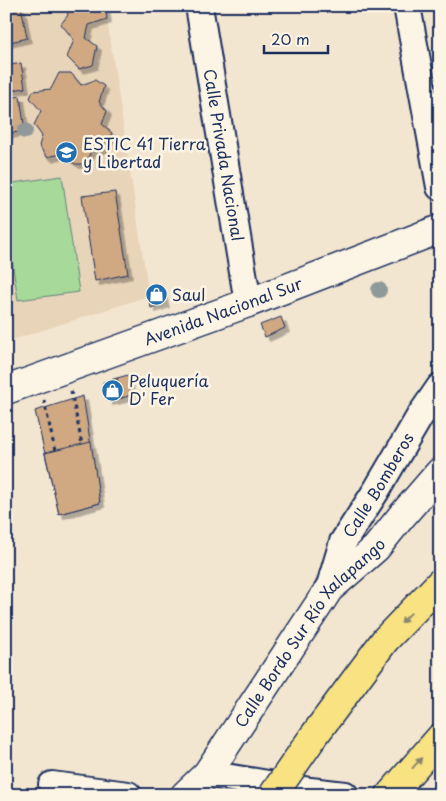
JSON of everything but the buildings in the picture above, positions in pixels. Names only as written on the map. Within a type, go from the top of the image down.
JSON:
[{"type":"highway","points":[[273,795],[313,737],[385,640],[440,583]]},
{"type":"highway","points":[[393,792],[440,738]]},
{"type":"main road","name":"Avenida Nacional Sur","points":[[6,390],[248,303],[440,229]]},
{"type":"main road","name":"Calle Bordo Sur Río Xalapango","points":[[185,795],[207,774],[329,588],[376,548],[400,517],[440,472]]},
{"type":"street","name":"Calle Privada Nacional","points":[[199,6],[248,303]]},
{"type":"street","points":[[407,6],[440,187]]},
{"type":"street","name":"Calle Bomberos","points":[[329,588],[343,542],[376,491],[420,416],[440,387]]},
{"type":"street","points":[[207,774],[310,793],[345,795]]},
{"type":"street","points":[[52,785],[128,795]]},
{"type":"path","points":[[65,369],[82,444]]},
{"type":"path","points":[[36,380],[46,408],[55,451]]},
{"type":"shaded area","name":"ESTIC 41 Tierra y Libertad","points":[[6,6],[105,6],[149,296],[6,342]]},
{"type":"green space","points":[[62,176],[79,292],[18,300],[6,222],[6,184]]},
{"type":"place","name":"ESTIC 41 Tierra y Libertad","points":[[67,153]]},
{"type":"place","name":"Saul","points":[[156,295]]},
{"type":"place","name":"Peluquería D' Fer","points":[[113,390]]}]
